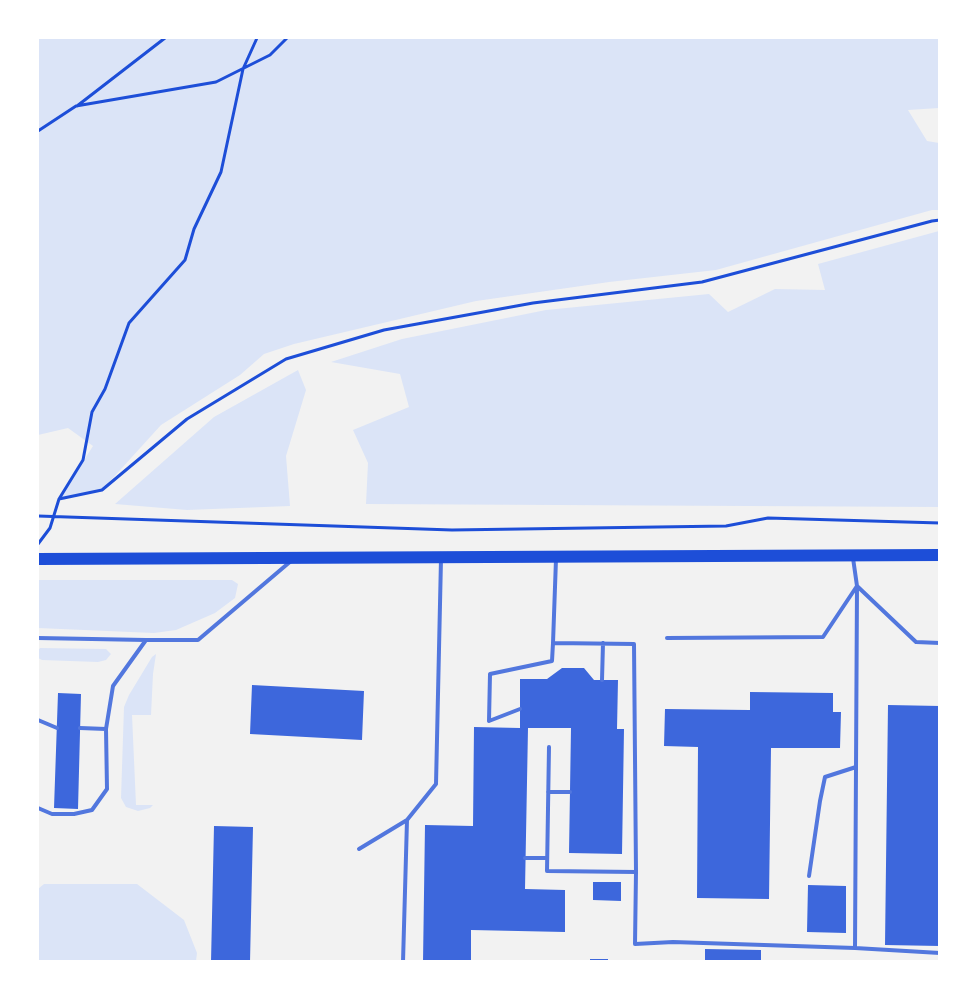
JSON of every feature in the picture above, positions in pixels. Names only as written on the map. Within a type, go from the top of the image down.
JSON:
[{"type":"main road","points":[[38,559],[940,555]]},
{"type":"lane","points":[[853,556],[857,586],[855,948]]},
{"type":"lane","points":[[359,849],[408,820],[436,784],[441,557]]},
{"type":"lane","points":[[520,709],[489,720],[490,674],[552,661],[556,557]]},
{"type":"lane","points":[[38,638],[198,640],[294,558]]},
{"type":"lane","points":[[667,638],[823,637],[857,586]]},
{"type":"lane","points":[[857,586],[916,642],[940,642]]},
{"type":"lane","points":[[38,808],[52,814],[74,814],[92,810],[107,789],[106,729],[113,686],[146,640]]},
{"type":"lane","points":[[552,643],[634,644],[635,944],[673,942],[940,953]]},
{"type":"lane","points":[[602,680],[603,643]]},
{"type":"lane","points":[[38,720],[57,728]]},
{"type":"lane","points":[[80,728],[106,729]]},
{"type":"lane","points":[[549,746],[547,871],[636,872]]},
{"type":"lane","points":[[809,876],[820,801],[826,777],[856,767]]},
{"type":"lane","points":[[548,792],[570,792]]},
{"type":"lane","points":[[403,962],[408,820]]},
{"type":"lane","points":[[526,858],[548,858]]},
{"type":"path","points":[[38,131],[76,106],[165,38]]},
{"type":"path","points":[[38,544],[50,528],[59,499],[83,460],[92,412],[105,389],[129,323],[185,260],[194,229],[221,172],[243,69],[257,38]]},
{"type":"path","points":[[76,106],[216,82],[270,55],[287,38]]},
{"type":"path","points":[[59,499],[102,490],[187,419],[286,359],[393,328],[533,303],[702,282],[940,220]]},
{"type":"path","points":[[38,516],[452,530],[726,526],[768,518],[940,523]]},
{"type":"shaded area","points":[[38,38],[939,38],[939,108],[908,110],[927,141],[939,143],[939,210],[932,210],[716,270],[609,282],[476,301],[294,344],[264,354],[240,375],[161,425],[102,490],[59,499],[93,446],[68,428],[38,435]]},
{"type":"shaded area","points":[[939,231],[939,507],[366,504],[368,463],[353,430],[409,407],[400,374],[331,362],[402,339],[546,310],[709,294],[728,312],[775,289],[825,290],[818,264]]},
{"type":"shaded area","points":[[298,370],[306,390],[286,456],[290,506],[187,510],[115,504],[214,417]]},
{"type":"shaded area","points":[[38,580],[232,580],[238,584],[235,598],[215,613],[176,630],[154,633],[38,628]]},
{"type":"shaded area","points":[[40,648],[106,649],[111,654],[106,660],[98,662],[42,660],[38,658]]},
{"type":"shaded area","points":[[156,654],[151,715],[132,715],[136,805],[153,805],[150,808],[138,811],[126,807],[121,798],[124,707],[129,695],[152,657]]},
{"type":"shaded area","points":[[44,884],[137,884],[184,920],[197,953],[196,961],[38,961],[38,889]]},
{"type":"building","points":[[562,668],[584,668],[594,680],[618,680],[617,729],[624,729],[622,854],[569,853],[571,728],[528,728],[525,889],[565,890],[565,932],[471,930],[471,962],[423,962],[425,825],[473,826],[474,727],[520,728],[520,679],[547,679]]},
{"type":"building","points":[[252,685],[364,691],[362,740],[250,734]]},
{"type":"building","points":[[750,692],[833,693],[833,712],[841,712],[840,748],[771,748],[769,899],[697,898],[698,747],[664,746],[665,709],[750,710]]},
{"type":"building","points":[[58,693],[81,694],[78,809],[54,808]]},
{"type":"building","points":[[888,705],[940,706],[940,946],[885,945]]},
{"type":"building","points":[[214,826],[253,827],[250,962],[211,962]]},
{"type":"building","points":[[593,882],[621,882],[621,901],[593,900]]},
{"type":"building","points":[[808,885],[846,886],[846,933],[807,932]]},
{"type":"building","points":[[705,949],[761,950],[761,962],[705,962]]},
{"type":"building","points":[[590,959],[608,959],[608,962],[590,962]]}]
